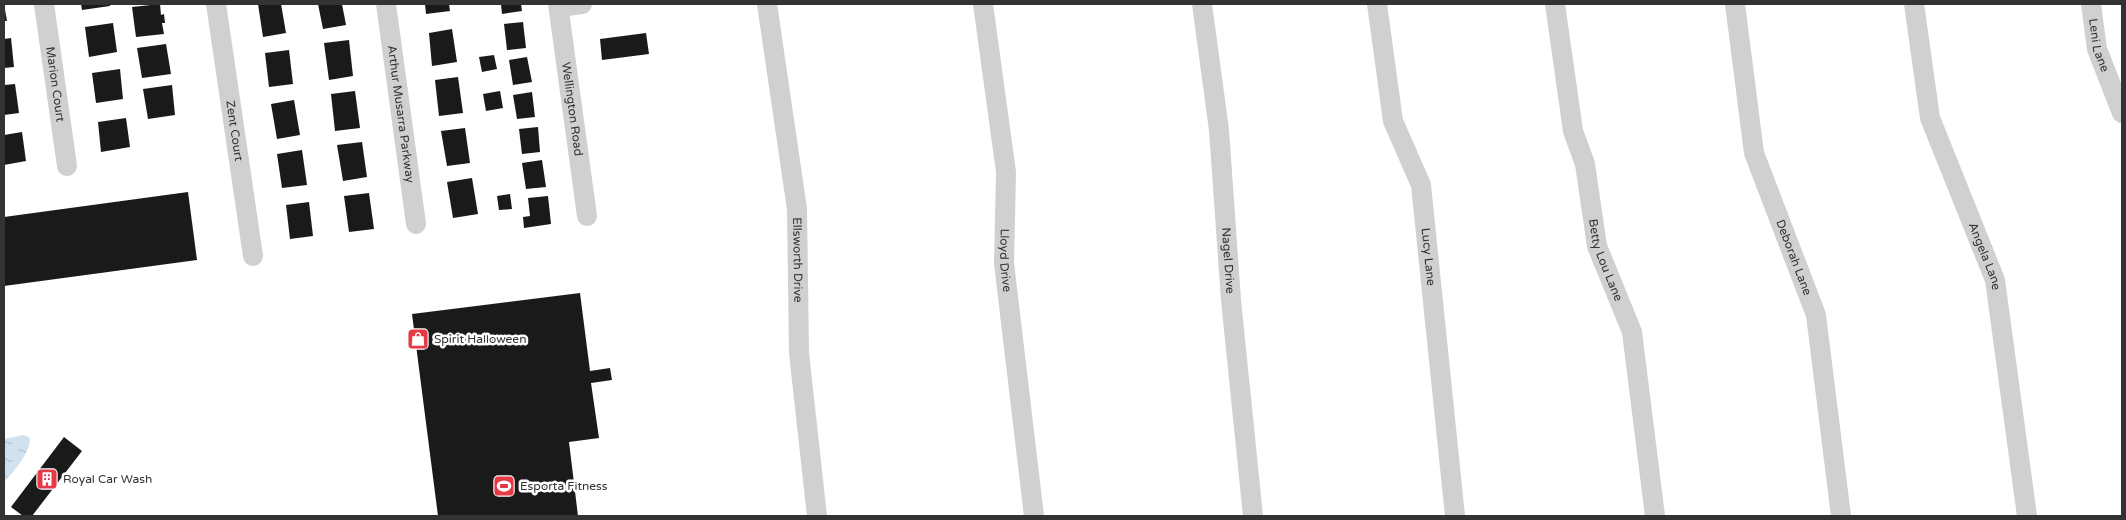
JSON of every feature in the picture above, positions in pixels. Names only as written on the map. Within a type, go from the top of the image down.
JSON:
[{"type":"street","name":"Marion Court","points":[[44,4],[66,166]]},
{"type":"street","name":"Zent Court","points":[[216,4],[253,256]]},
{"type":"street","name":"Arthur Musarra Parkway","points":[[386,4],[416,224]]},
{"type":"street","points":[[558,5],[582,4]]},
{"type":"street","name":"Ellsworth Drive","points":[[768,4],[797,209],[799,353],[817,516]]},
{"type":"street","name":"Lloyd Drive","points":[[982,4],[1006,172],[1004,263],[1034,516]]},
{"type":"street","name":"Nagel Drive","points":[[1202,4],[1219,130],[1230,300],[1254,516]]},
{"type":"street","name":"Lucy Lane","points":[[1377,4],[1393,121],[1421,185],[1455,516]]},
{"type":"street","name":"Betty Lou Lane","points":[[1555,4],[1573,131],[1584,164],[1597,246],[1632,332],[1655,516]]},
{"type":"street","name":"Deborah Lane","points":[[1734,4],[1754,153],[1816,315],[1841,516]]},
{"type":"street","name":"Angela Lane","points":[[1914,4],[1930,118],[1995,280],[2027,516]]},
{"type":"street","name":"Leni Lane","points":[[2091,4],[2097,49],[2122,113]]},
{"type":"street","name":"Wellington Road","points":[[558,5],[587,216]]},
{"type":"water","points":[[23,435],[29,437],[28,448],[21,461],[4,482],[4,439]]},
{"type":"building","points":[[4,4],[7,21],[4,21]]},
{"type":"building","points":[[81,4],[110,4],[110,6],[82,10]]},
{"type":"building","points":[[160,4],[161,15],[164,14],[165,23],[162,23],[164,34],[136,37],[132,7]]},
{"type":"building","points":[[258,4],[281,4],[286,33],[263,37]]},
{"type":"building","points":[[318,4],[342,4],[346,25],[323,29]]},
{"type":"building","points":[[425,4],[449,4],[450,11],[426,14]]},
{"type":"building","points":[[501,4],[521,4],[522,11],[502,14]]},
{"type":"building","points":[[523,22],[526,48],[507,50],[504,24]]},
{"type":"building","points":[[113,23],[117,52],[89,57],[85,27]]},
{"type":"building","points":[[452,29],[457,62],[432,66],[429,33]]},
{"type":"building","points":[[646,33],[649,54],[602,60],[600,39]]},
{"type":"building","points":[[11,38],[14,67],[4,68],[4,39]]},
{"type":"building","points":[[349,40],[353,76],[329,80],[324,43]]},
{"type":"building","points":[[166,44],[171,74],[142,78],[137,48]]},
{"type":"building","points":[[289,50],[293,84],[269,87],[265,53]]},
{"type":"building","points":[[494,55],[497,69],[482,72],[479,57]]},
{"type":"building","points":[[527,57],[532,82],[513,85],[509,60]]},
{"type":"building","points":[[120,69],[123,99],[96,103],[92,73]]},
{"type":"building","points":[[458,77],[463,113],[439,116],[435,80]]},
{"type":"building","points":[[15,84],[19,113],[4,115],[4,85]]},
{"type":"building","points":[[172,85],[175,115],[148,119],[143,89]]},
{"type":"building","points":[[355,91],[360,128],[335,131],[331,94]]},
{"type":"building","points":[[500,91],[503,108],[486,111],[483,94]]},
{"type":"building","points":[[532,92],[535,117],[517,119],[513,95]]},
{"type":"building","points":[[294,100],[300,135],[277,139],[271,104]]},
{"type":"building","points":[[126,118],[130,147],[101,152],[98,122]]},
{"type":"building","points":[[538,127],[540,152],[522,154],[519,129]]},
{"type":"building","points":[[465,128],[470,163],[447,166],[441,131]]},
{"type":"building","points":[[22,132],[26,161],[4,165],[4,135]]},
{"type":"building","points":[[362,142],[367,177],[343,181],[337,145]]},
{"type":"building","points":[[302,150],[307,185],[282,188],[277,154]]},
{"type":"building","points":[[542,160],[546,187],[526,189],[522,163]]},
{"type":"building","points":[[472,178],[478,214],[453,218],[447,182]]},
{"type":"building","points":[[188,192],[197,260],[4,286],[4,217]]},
{"type":"building","points":[[369,193],[374,229],[349,232],[344,196]]},
{"type":"building","points":[[510,194],[512,209],[499,210],[497,196]]},
{"type":"building","points":[[548,196],[551,224],[524,228],[523,217],[530,216],[528,198]]},
{"type":"building","points":[[309,202],[313,236],[290,239],[286,205]]},
{"type":"building","points":[[580,293],[590,371],[610,368],[612,380],[591,383],[599,438],[569,442],[578,516],[438,516],[412,314]]},
{"type":"building","name":"Royal Car Wash","points":[[64,437],[82,451],[32,516],[23,516],[11,507]]},
{"type":"place","name":"Spirit Halloween","points":[[418,339]]},
{"type":"place","name":"Royal Car Wash","points":[[47,479]]},
{"type":"place","name":"Esporta Fitness","points":[[504,486]]}]
